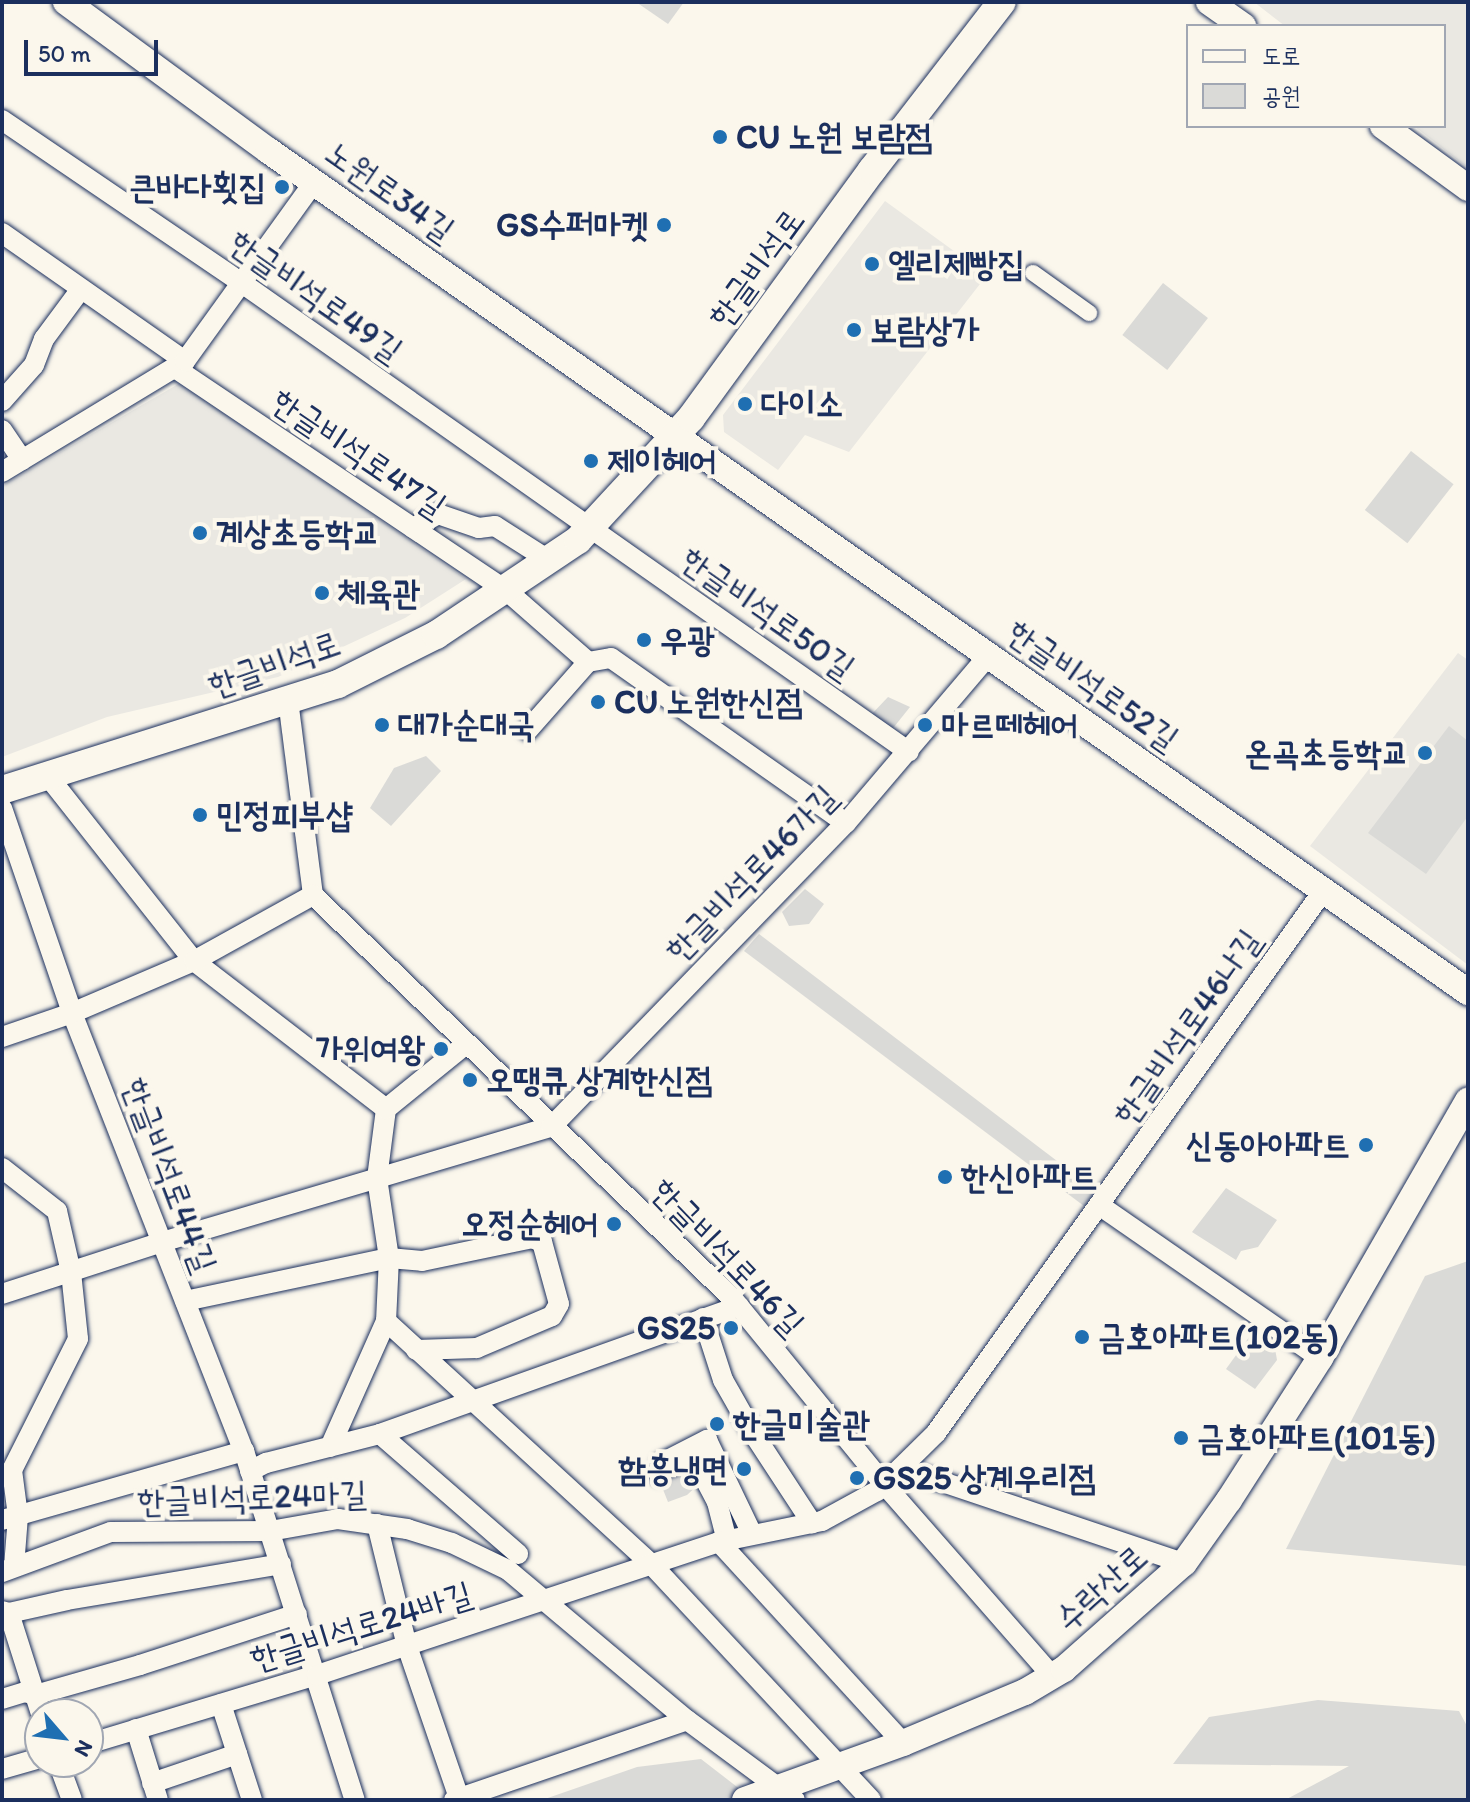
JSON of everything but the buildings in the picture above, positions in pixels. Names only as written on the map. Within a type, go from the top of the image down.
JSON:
[{"type":"main road","name":"한글비석로","points":[[2,790],[338,684],[411,650],[550,561],[591,527],[676,437],[872,170],[1002,2]]},
{"type":"street","name":"노원로34길","points":[[66,2],[314,182],[676,437]]},
{"type":"street","points":[[1209,2],[1240,24]]},
{"type":"street","name":"한글비석로49길","points":[[2,120],[591,527]]},
{"type":"street","points":[[1386,128],[1468,188]]},
{"type":"street","points":[[2,472],[180,364],[314,182]]},
{"type":"street","name":"한글비석로47길","points":[[2,234],[180,364],[507,591],[588,662]]},
{"type":"street","points":[[1033,273],[1089,313]]},
{"type":"street","points":[[2,401],[34,365],[44,339],[81,289]]},
{"type":"street","points":[[2,430],[22,460]]},
{"type":"street","name":"한글비석로52길","points":[[676,437],[1468,992]]},
{"type":"street","points":[[413,528],[438,514],[479,528],[495,526],[550,561]]},
{"type":"street","name":"한글비석로50길","points":[[591,527],[909,752]]},
{"type":"street","name":"한글비석로46가길","points":[[551,1127],[846,823],[989,655]]},
{"type":"street","points":[[528,730],[588,662],[611,658],[846,823]]},
{"type":"street","points":[[2,1037],[72,1013],[194,961],[313,895],[288,700]]},
{"type":"street","points":[[47,775],[194,961],[386,1109]]},
{"type":"street","name":"한글비석로44길","points":[[2,808],[72,1013],[247,1461],[355,1800]]},
{"type":"street","name":"한글비석로46나길","points":[[884,1484],[936,1433],[1323,891]]},
{"type":"street","name":"한글비석로46길","points":[[313,895],[739,1306],[884,1484],[1052,1676]]},
{"type":"street","points":[[330,1447],[386,1321],[389,1258],[377,1178],[386,1109],[466,1044]]},
{"type":"street","name":"수락산로","points":[[745,1800],[788,1794],[840,1764],[903,1743],[1025,1692],[1052,1676],[1184,1563],[1229,1500],[1320,1358],[1468,1101]]},
{"type":"street","points":[[2,1294],[162,1242],[551,1127]]},
{"type":"street","points":[[2,1168],[57,1211],[71,1272],[78,1339],[12,1470],[8,1570]]},
{"type":"street","points":[[1099,1205],[1320,1358]]},
{"type":"street","points":[[185,1301],[389,1258],[422,1261],[532,1238],[542,1242],[548,1252],[559,1304],[552,1316],[494,1341],[460,1350],[416,1350]]},
{"type":"street","points":[[10,1518],[247,1461],[266,1463],[380,1434],[739,1306]]},
{"type":"street","points":[[703,1318],[723,1380],[753,1433],[812,1523]]},
{"type":"street","points":[[386,1321],[469,1401],[652,1565],[871,1800]]},
{"type":"street","points":[[380,1434],[518,1554]]},
{"type":"street","points":[[752,1534],[707,1440],[662,1463],[659,1475],[681,1460],[694,1458],[717,1502],[723,1542],[903,1743]]},
{"type":"street","points":[[2,1449],[12,1470]]},
{"type":"street","points":[[901,1468],[1184,1563]]},
{"type":"street","name":"한글비석로24바길","points":[[104,1739],[317,1675],[723,1542],[812,1523],[884,1484]]},
{"type":"street","name":"한글비석로24마길","points":[[8,1570],[111,1532],[270,1531],[338,1519],[377,1524],[452,1543],[508,1570],[687,1720],[788,1794]]},
{"type":"street","points":[[377,1524],[407,1646],[456,1799],[687,1720]]},
{"type":"street","points":[[36,1698],[5,1612],[281,1564]]},
{"type":"street","points":[[55,1698],[297,1614]]},
{"type":"street","points":[[2,1699],[25,1692],[32,1698]]},
{"type":"street","points":[[221,1704],[252,1800]]},
{"type":"street","points":[[136,1729],[155,1791],[237,1754]]},
{"type":"street","points":[[2,1769],[24,1763]]},
{"type":"street","points":[[64,1778],[72,1800]]},
{"type":"shaded area","points":[[1254,2],[1468,2],[1468,168],[1417,128],[1446,128],[1446,24],[1282,24]]},
{"type":"shaded area","points":[[885,201],[987,275],[849,452],[805,435],[778,470],[724,432],[723,415]]},
{"type":"shaded area","name":"계상초등학교","points":[[180,383],[466,579],[405,618],[278,677],[107,717],[2,757],[2,486]]},
{"type":"shaded area","name":"온곡초등학교","points":[[1458,653],[1468,660],[1468,965],[1310,846]]},
{"type":"green space","points":[[636,2],[684,2],[668,24]]},
{"type":"green space","points":[[1163,283],[1208,318],[1167,370],[1122,335]]},
{"type":"green space","points":[[1411,451],[1454,484],[1407,543],[1365,510]]},
{"type":"green space","points":[[888,697],[910,707],[890,732],[870,716]]},
{"type":"green space","points":[[1449,726],[1468,741],[1468,816],[1426,874],[1368,833]]},
{"type":"green space","points":[[426,756],[441,771],[391,826],[370,808],[394,768]]},
{"type":"green space","points":[[805,889],[824,904],[809,924],[789,926],[782,912]]},
{"type":"green space","points":[[759,934],[1103,1196],[1092,1212],[744,951]]},
{"type":"green space","points":[[1226,1188],[1277,1220],[1258,1247],[1241,1251],[1236,1260],[1192,1232]]},
{"type":"green space","points":[[1468,1261],[1468,1566],[1286,1549],[1425,1276]]},
{"type":"green space","points":[[1255,1329],[1274,1343],[1277,1360],[1255,1389],[1226,1369]]},
{"type":"green space","points":[[688,1468],[698,1485],[687,1495],[668,1502],[660,1482]]},
{"type":"green space","points":[[1318,1700],[1459,1711],[1468,1728],[1468,1800],[1285,1800],[1349,1766],[1173,1764],[1209,1717]]},
{"type":"green space","points":[[701,1759],[754,1800],[542,1800],[637,1767]]},
{"type":"place","name":"CU 노원 보람점","points":[[720,137]]},
{"type":"place","name":"큰바다횟집","points":[[282,187]]},
{"type":"place","name":"GS수퍼마켓","points":[[664,225]]},
{"type":"place","name":"엘리제빵집","points":[[872,264]]},
{"type":"place","name":"보람상가","points":[[854,330]]},
{"type":"place","name":"다이소","points":[[745,404]]},
{"type":"place","name":"제이헤어","points":[[591,461]]},
{"type":"place","name":"계상초등학교","points":[[200,533]]},
{"type":"place","name":"체육관","points":[[322,593]]},
{"type":"place","name":"우광","points":[[644,640]]},
{"type":"place","name":"CU 노원한신점","points":[[598,702]]},
{"type":"place","name":"대가순대국","points":[[382,725]]},
{"type":"place","name":"마르떼헤어","points":[[925,725]]},
{"type":"place","name":"온곡초등학교","points":[[1425,753]]},
{"type":"place","name":"민정피부샵","points":[[200,815]]},
{"type":"place","name":"가위여왕","points":[[441,1049]]},
{"type":"place","name":"오땡큐 상계한신점","points":[[470,1080]]},
{"type":"place","name":"신동아아파트","points":[[1366,1145]]},
{"type":"place","name":"한신아파트","points":[[945,1177]]},
{"type":"place","name":"오정순헤어","points":[[614,1224]]},
{"type":"place","name":"GS25","points":[[731,1328]]},
{"type":"place","name":"금호아파트(102동)","points":[[1082,1337]]},
{"type":"place","name":"한글미술관","points":[[717,1424]]},
{"type":"place","name":"금호아파트(101동)","points":[[1181,1438]]},
{"type":"place","name":"함흥냉면","points":[[744,1469]]},
{"type":"place","name":"GS25 상계우리점","points":[[857,1478]]}]
